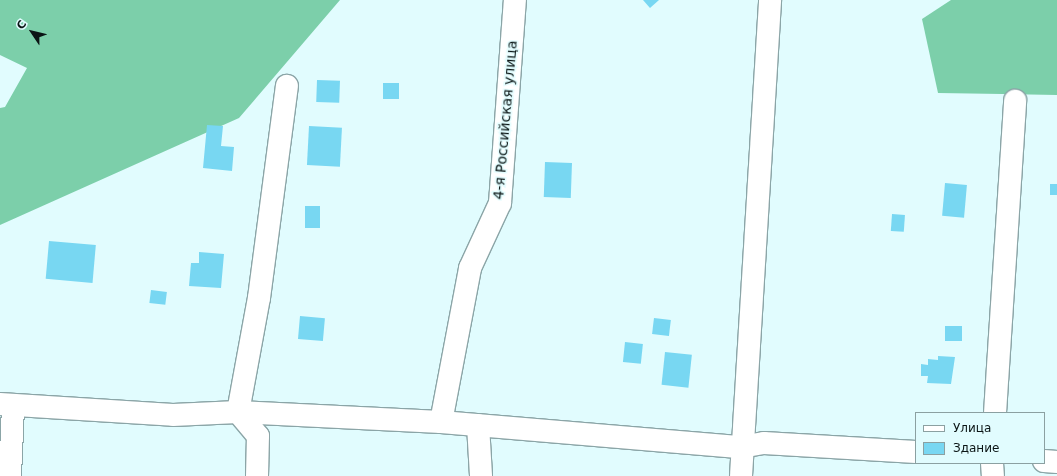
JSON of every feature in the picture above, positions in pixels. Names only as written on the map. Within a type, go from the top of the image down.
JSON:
[{"type":"street","name":"4-я Российская улица","points":[[441,422],[470,268],[500,203],[515,0]]},
{"type":"street","points":[[741,476],[741,447],[751,350],[770,0]]},
{"type":"street","points":[[238,412],[259,298],[287,86]]},
{"type":"street","points":[[995,412],[1016,101]]},
{"type":"street","points":[[10,476],[7,405],[173,414],[238,412],[441,422],[741,447],[764,443],[915,452]]},
{"type":"street","points":[[238,412],[258,436],[257,476]]},
{"type":"street","points":[[478,425],[481,476]]},
{"type":"street","points":[[1045,461],[1057,462]]},
{"type":"street","points":[[992,464],[993,476]]},
{"type":"green space","points":[[0,0],[340,0],[239,118],[0,225],[0,108],[5,107],[27,68],[0,55]]},
{"type":"green space","points":[[951,0],[1057,0],[1057,95],[938,93],[922,19]]},
{"type":"building","points":[[643,0],[659,0],[650,8]]},
{"type":"building","points":[[317,80],[340,81],[339,103],[316,102]]},
{"type":"building","points":[[383,83],[399,83],[399,99],[383,99]]},
{"type":"building","points":[[207,125],[223,126],[221,146],[234,147],[232,171],[203,168]]},
{"type":"building","points":[[309,126],[342,128],[340,167],[307,165]]},
{"type":"building","points":[[545,162],[572,163],[571,198],[544,197]]},
{"type":"building","points":[[945,183],[967,185],[964,218],[942,216]]},
{"type":"building","points":[[1050,184],[1057,184],[1057,195],[1050,195]]},
{"type":"building","points":[[305,206],[320,206],[320,228],[305,228]]},
{"type":"building","points":[[892,214],[905,215],[904,232],[891,231]]},
{"type":"building","points":[[49,241],[96,245],[93,283],[46,279]]},
{"type":"building","points":[[199,252],[224,254],[221,288],[189,286],[191,263],[199,263]]},
{"type":"building","points":[[151,290],[167,292],[165,305],[149,303]]},
{"type":"building","points":[[300,316],[325,318],[323,341],[298,339]]},
{"type":"building","points":[[654,318],[671,320],[669,336],[652,334]]},
{"type":"building","points":[[945,326],[962,326],[962,341],[945,341]]},
{"type":"building","points":[[625,342],[643,344],[641,364],[623,362]]},
{"type":"building","points":[[665,352],[692,355],[688,388],[662,385]]},
{"type":"building","points":[[938,356],[955,357],[951,384],[927,383],[928,376],[921,376],[921,364],[928,365],[928,359],[938,360]]}]
